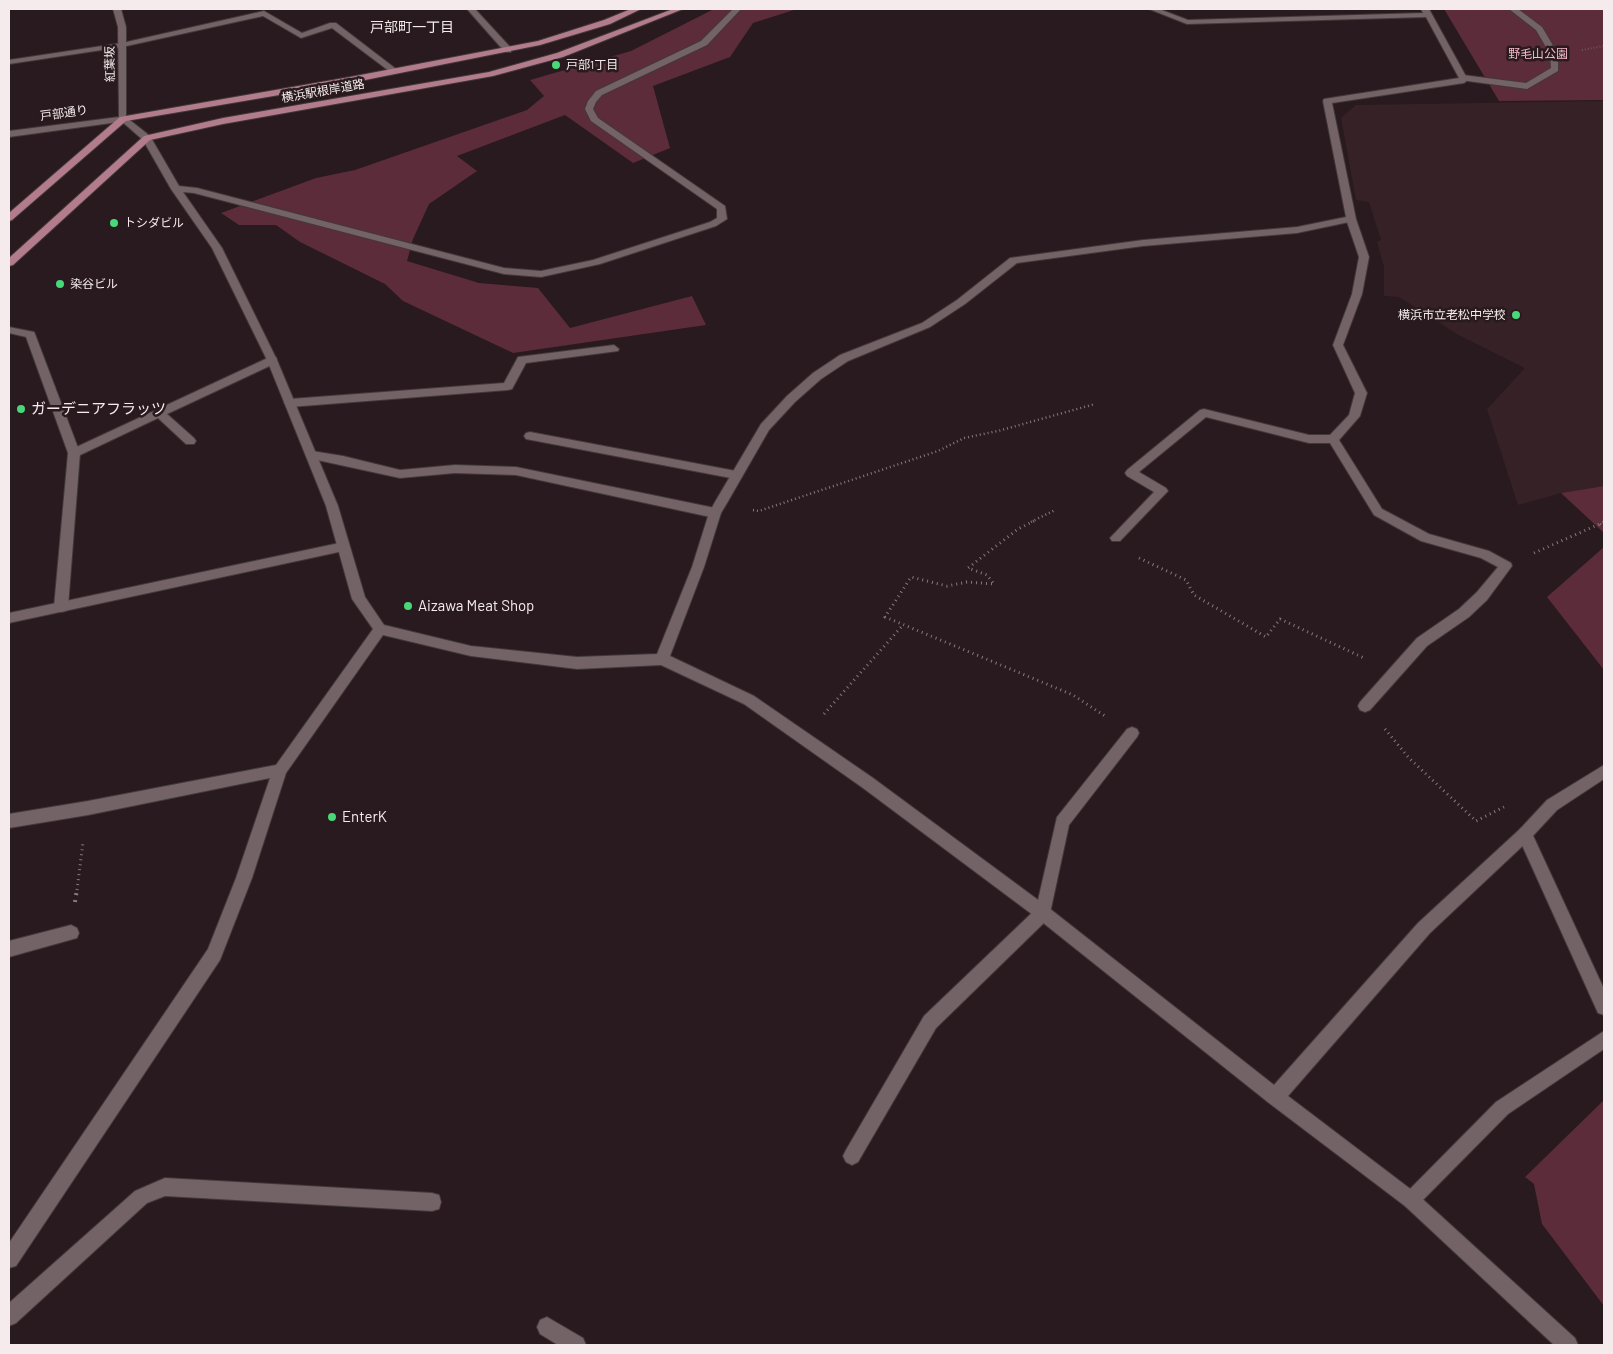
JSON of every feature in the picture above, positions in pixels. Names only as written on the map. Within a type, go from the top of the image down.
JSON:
[{"type":"main road","name":"横浜駅根岸道路","points":[[123,119],[396,72],[508,50],[540,43],[637,9]]},
{"type":"main road","name":"横浜駅根岸道路","points":[[9,263],[146,138],[223,121],[490,74],[560,55],[679,9]]},
{"type":"main road","points":[[9,218],[123,119]]},
{"type":"street","name":"紅葉坂","points":[[117,9],[122,27],[123,119]]},
{"type":"street","points":[[471,9],[508,50]]},
{"type":"street","points":[[176,189],[194,190],[504,272],[541,274],[596,262],[713,224],[722,219],[722,208],[594,119],[589,109],[592,101],[600,93],[704,43],[737,9]]},
{"type":"street","points":[[1152,9],[1186,22],[1427,12],[1463,78]]},
{"type":"street","points":[[1463,78],[1527,86],[1556,69],[1554,54],[1539,29],[1513,9]]},
{"type":"street","points":[[9,62],[122,45],[264,13],[301,36],[333,26],[396,72]]},
{"type":"street","points":[[1116,538],[1162,491],[1131,473],[1204,413],[1309,439],[1333,439],[1354,416],[1361,393],[1338,345],[1357,294],[1364,257],[1351,220],[1327,101],[1464,80],[1463,78]]},
{"type":"street","points":[[123,119],[146,138],[176,189],[217,248],[272,360],[312,456],[332,506],[359,599],[380,629],[471,651],[577,663],[662,659],[749,700],[868,783],[1043,913],[1275,1097],[1411,1200],[1568,1345]]},
{"type":"street","name":"戸部通り","points":[[9,134],[123,119]]},
{"type":"street","points":[[662,659],[698,567],[718,507],[765,427],[791,399],[817,376],[844,358],[926,325],[961,302],[1014,260],[1143,243],[1298,230],[1351,220]]},
{"type":"street","points":[[9,330],[30,334],[74,453],[62,607]]},
{"type":"street","points":[[74,453],[272,360]]},
{"type":"street","points":[[160,414],[190,441]]},
{"type":"street","points":[[530,436],[736,475]]},
{"type":"street","points":[[1333,439],[1378,512],[1425,538],[1485,554],[1506,566],[1482,596],[1464,614],[1422,642],[1365,706]]},
{"type":"street","points":[[312,456],[342,460],[400,474],[456,469],[516,471],[718,507]]},
{"type":"street","points":[[9,618],[344,547]]},
{"type":"street","points":[[9,1260],[214,954],[244,878],[280,770],[380,629]]},
{"type":"street","points":[[852,1156],[930,1022],[1043,913],[1062,822],[1132,733]]},
{"type":"street","points":[[9,821],[88,808],[280,770]]},
{"type":"street","points":[[1275,1097],[1424,928],[1525,834],[1552,804],[1604,771]]},
{"type":"street","points":[[1525,834],[1604,1007]]},
{"type":"street","points":[[9,949],[71,933]]},
{"type":"street","points":[[1411,1200],[1502,1108],[1604,1039]]},
{"type":"street","points":[[9,1316],[141,1197],[165,1187],[432,1202]]},
{"type":"street","points":[[547,1327],[576,1345]]},
{"type":"lane","points":[[290,403],[508,386],[522,360],[614,349]]},
{"type":"path","points":[[718,507],[760,511],[938,451],[964,438],[998,431],[1095,404]]},
{"type":"path","points":[[1055,510],[1018,529],[968,568],[987,575],[994,584],[967,582],[947,586],[911,577],[886,617],[1073,695],[1132,733]]},
{"type":"path","points":[[1506,566],[1604,522]]},
{"type":"path","points":[[1600,524],[1604,528]]},
{"type":"path","points":[[1116,538],[1116,547],[1186,580],[1194,595],[1266,637],[1280,619],[1394,672]]},
{"type":"path","points":[[820,718],[903,625]]},
{"type":"path","points":[[1365,706],[1409,758],[1476,821],[1535,791],[1552,804]]},
{"type":"path","points":[[71,933],[88,808]]},
{"type":"shaded area","name":"横浜市立老松中学校","points":[[1604,101],[1604,486],[1561,493],[1518,505],[1487,409],[1525,368],[1457,334],[1399,297],[1384,296],[1384,267],[1377,242],[1381,240],[1369,202],[1356,200],[1341,118],[1356,105]]},
{"type":"green space","points":[[714,9],[797,9],[753,23],[730,57],[653,86],[670,148],[633,163],[565,115],[457,156],[477,171],[429,204],[413,239],[407,261],[479,283],[538,288],[570,328],[692,296],[706,325],[513,353],[403,301],[385,284],[300,242],[276,225],[239,225],[221,213],[316,178],[355,170],[527,110],[544,96],[530,80],[631,51]]},
{"type":"green space","name":"野毛山公園","points":[[1444,9],[1604,9],[1604,100],[1499,101]]},
{"type":"green space","points":[[1604,486],[1604,533],[1561,493]]},
{"type":"green space","points":[[1604,547],[1604,670],[1547,597]]},
{"type":"green space","points":[[1604,1100],[1604,1306],[1542,1224],[1534,1184],[1525,1177]]},
{"type":"place","name":"戸部1丁目","points":[[556,65]]},
{"type":"place","name":"トシダビル","points":[[114,223]]},
{"type":"place","name":"染谷ビル","points":[[60,284]]},
{"type":"place","name":"横浜市立老松中学校","points":[[1516,315]]},
{"type":"place","name":"ガーデニアフラッツ","points":[[21,409]]},
{"type":"place","name":"Aizawa Meat Shop","points":[[408,606]]},
{"type":"place","name":"EnterK","points":[[332,817]]},
{"type":"district","name":"戸部町一丁目","points":[[412,27]]}]
